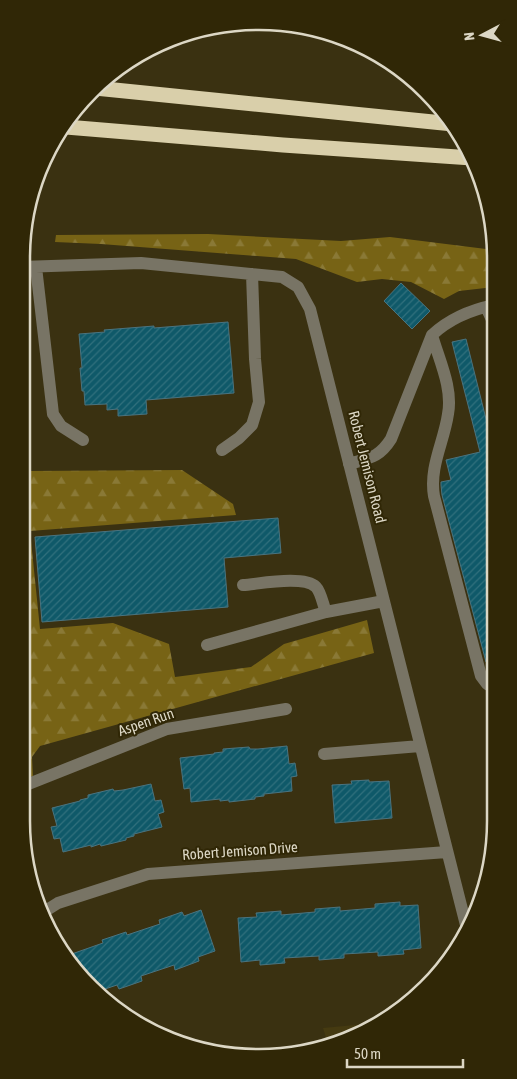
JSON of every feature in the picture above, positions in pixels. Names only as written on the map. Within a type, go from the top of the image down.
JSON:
[{"type":"highway","points":[[106,89],[442,123]]},
{"type":"highway","points":[[72,127],[292,146],[463,157]]},
{"type":"street","name":"Robert Jemison Road","points":[[30,267],[141,263],[282,276],[298,287],[310,309],[464,919]]},
{"type":"street","points":[[36,267],[53,414],[60,426],[83,440]]},
{"type":"street","points":[[222,450],[239,438],[252,425],[259,402],[255,360],[252,274]]},
{"type":"street","points":[[349,464],[376,456],[384,450],[432,336],[443,325],[466,312],[487,307]]},
{"type":"street","points":[[432,336],[450,395],[448,414],[432,484],[481,676],[487,681]]},
{"type":"street","points":[[243,585],[289,581],[308,582],[317,588],[326,612]]},
{"type":"street","points":[[207,645],[326,612],[384,601]]},
{"type":"street","name":"Aspen Run","points":[[30,783],[167,729],[286,709]]},
{"type":"street","points":[[324,754],[420,746]]},
{"type":"street","name":"Robert Jemison Drive","points":[[48,909],[58,903],[148,874],[447,852]]},
{"type":"shaded area","points":[[361,1024],[326,1039],[323,1028]]},
{"type":"green space","points":[[208,234],[341,241],[390,237],[487,249],[487,288],[459,291],[444,299],[411,282],[382,279],[357,282],[296,259],[55,242],[56,235]]},
{"type":"green space","points":[[182,470],[233,504],[236,515],[30,531],[30,471]]},
{"type":"green space","points":[[30,531],[40,629],[113,623],[169,644],[175,677],[251,667],[284,644],[367,620],[374,653],[40,746],[32,757],[33,776],[30,777]]},
{"type":"building","points":[[401,283],[430,311],[412,329],[384,301]]},
{"type":"building","points":[[228,322],[234,393],[146,400],[147,414],[118,416],[118,409],[107,410],[107,404],[85,405],[80,368],[82,368],[79,334],[105,332],[104,330]]},
{"type":"building","points":[[466,339],[487,423],[486,662],[442,495],[441,482],[451,480],[446,460],[480,452],[452,342]]},
{"type":"building","points":[[278,518],[281,553],[224,558],[228,607],[42,622],[35,537]]},
{"type":"building","points":[[287,746],[289,764],[295,763],[297,776],[291,777],[292,791],[264,794],[264,796],[255,797],[255,799],[229,802],[229,800],[220,801],[220,799],[191,802],[190,788],[184,789],[180,758],[214,754],[223,752],[223,749],[249,747],[250,749],[258,749]]},
{"type":"building","points":[[369,780],[369,782],[389,781],[392,818],[335,823],[332,785],[352,784],[351,781]]},
{"type":"building","points":[[151,784],[155,801],[161,800],[164,812],[158,814],[162,827],[134,834],[134,836],[126,838],[126,840],[101,846],[100,844],[91,847],[91,845],[63,852],[60,838],[54,839],[51,827],[57,826],[52,808],[80,801],[88,798],[88,795],[113,789],[114,791],[123,790]]},
{"type":"building","points":[[400,902],[400,906],[418,905],[421,948],[403,950],[404,954],[378,956],[378,952],[344,954],[344,958],[319,960],[319,956],[284,958],[285,963],[260,965],[260,960],[241,962],[238,918],[257,917],[256,913],[281,911],[281,915],[315,912],[315,909],[340,907],[340,911],[375,908],[375,904]]},
{"type":"building","points":[[201,910],[215,951],[198,957],[199,961],[175,970],[174,965],[141,976],[142,981],[119,989],[117,985],[105,989],[73,954],[103,943],[102,940],[126,932],[127,935],[160,924],[159,920],[182,912],[184,916]]}]
